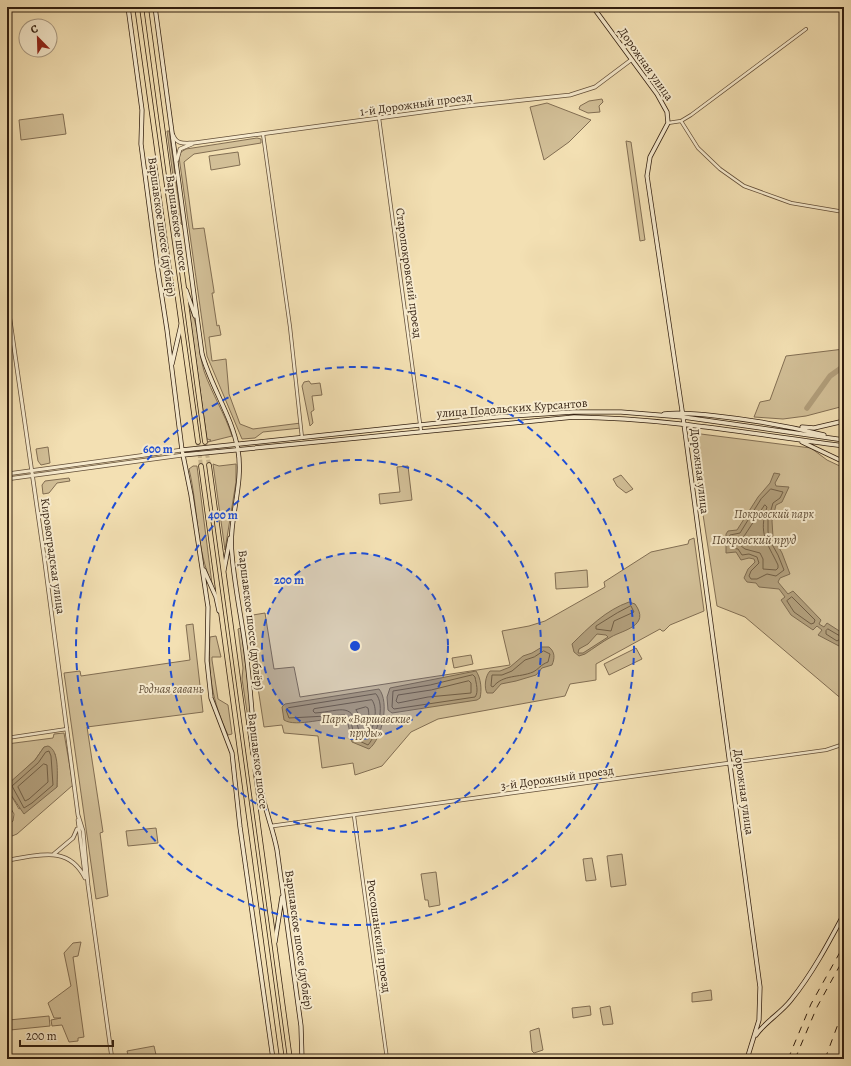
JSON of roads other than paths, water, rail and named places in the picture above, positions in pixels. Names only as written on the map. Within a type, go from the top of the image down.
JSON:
[{"type":"main road","name":"Варшавское шоссе (дублёр)","points":[[128,7],[142,110],[141,144],[182,450]]},
{"type":"main road","name":"Варшавское шоссе","points":[[137,7],[198,442]]},
{"type":"main road","name":"Варшавское шоссе","points":[[146,7],[205,442]]},
{"type":"main road","name":"Варшавское шоссе (дублёр)","points":[[155,7],[197,323]]},
{"type":"main road","name":"Дорожная улица","points":[[593,7],[667,112],[668,123],[650,157],[647,176],[684,424],[760,988],[759,1020],[747,1059]]},
{"type":"main road","points":[[184,285],[197,323],[205,364],[228,419],[236,444]]},
{"type":"main road","points":[[171,373],[179,341],[181,322]]},
{"type":"main road","name":"улица Подольских Курсантов","points":[[182,450],[557,412],[608,412],[683,417],[844,440]]},
{"type":"main road","points":[[655,415],[682,412],[814,428],[844,421]]},
{"type":"main road","name":"улица Подольских Курсантов","points":[[183,455],[574,417],[620,418],[684,424],[844,446]]},
{"type":"main road","points":[[788,426],[835,438]]},
{"type":"main road","points":[[799,440],[844,462]]},
{"type":"main road","name":"Варшавское шоссе (дублёр)","points":[[236,444],[238,450],[239,481],[231,530],[232,554],[248,666],[260,784],[272,826],[301,1026],[302,1059]]},
{"type":"main road","points":[[182,450],[191,492],[208,607],[207,661],[211,698],[232,753],[240,827],[273,1059]]},
{"type":"main road","name":"Варшавское шоссе","points":[[209,465],[290,1059]]},
{"type":"main road","name":"Варшавское шоссе","points":[[201,466],[282,1059]]},
{"type":"main road","points":[[224,573],[231,530]]},
{"type":"main road","points":[[201,562],[216,597],[222,621]]},
{"type":"main road","points":[[247,750],[260,784]]},
{"type":"main road","points":[[274,946],[282,892]]},
{"type":"main road","points":[[754,1039],[784,1008],[802,986],[817,963],[844,914]]},
{"type":"main road","points":[[759,1020],[761,1023],[768,1023]]},
{"type":"main road","points":[[757,1027],[768,1023]]},
{"type":"street","points":[[668,123],[681,121],[806,29]]},
{"type":"street","name":"1-й Дорожный проезд","points":[[194,143],[532,98],[577,94],[595,87],[631,60]]},
{"type":"street","name":"Старопокровский проезд","points":[[379,118],[422,431]]},
{"type":"street","points":[[681,121],[698,148],[720,169],[744,186],[791,204],[844,212]]},
{"type":"street","points":[[172,130],[177,142],[194,143]]},
{"type":"street","points":[[263,134],[290,327],[302,438]]},
{"type":"street","points":[[177,165],[179,151],[194,143]]},
{"type":"street","name":"Кировоградская улица","points":[[7,299],[33,475],[78,815],[84,843],[88,885],[112,1059]]},
{"type":"street","points":[[328,435],[325,438],[328,441]]},
{"type":"street","points":[[312,437],[316,439],[313,442]]},
{"type":"street","points":[[7,474],[182,450]]},
{"type":"street","points":[[7,479],[183,455]]},
{"type":"street","points":[[7,738],[67,729]]},
{"type":"street","name":"3-й Дорожный проезд","points":[[272,826],[354,816],[826,750],[844,744]]},
{"type":"street","name":"Кировоградская улица","points":[[78,815],[82,863],[88,885]]},
{"type":"street","name":"Россошанский проезд","points":[[354,816],[387,1059]]},
{"type":"street","points":[[54,854],[73,838],[78,828]]},
{"type":"street","points":[[73,838],[80,839],[84,843]]},
{"type":"street","points":[[64,846],[62,850],[65,857]]},
{"type":"street","points":[[7,860],[54,854],[65,857],[76,863],[82,863],[86,859]]},
{"type":"street","points":[[76,863],[85,878]]},
{"type":"water","name":"Покровский пруд","points":[[774,473],[780,474],[775,483],[776,486],[789,487],[782,502],[776,505],[772,521],[773,537],[782,553],[790,574],[780,578],[778,582],[788,594],[793,591],[821,620],[819,624],[824,627],[827,623],[844,634],[844,640],[839,646],[818,635],[822,630],[817,626],[813,630],[791,615],[781,600],[785,597],[779,589],[759,587],[756,583],[747,582],[744,578],[748,569],[755,562],[754,559],[749,558],[741,560],[736,552],[726,553],[726,534],[728,531],[737,530],[758,497],[770,483]]},
{"type":"water","points":[[629,602],[635,604],[639,611],[640,617],[634,626],[616,634],[585,654],[579,656],[574,652],[572,644],[584,632],[598,620],[621,605]],"holes":[[[597,634],[606,635],[608,637],[583,653],[578,653],[579,649],[588,644]]]},
{"type":"water","points":[[542,647],[549,647],[552,651],[554,660],[552,665],[542,668],[536,675],[501,684],[493,693],[487,693],[486,682],[490,671],[500,671],[510,667],[523,656]]},
{"type":"water","points":[[476,671],[481,688],[480,698],[477,700],[392,713],[388,710],[387,697],[390,688]]},
{"type":"water","points":[[379,689],[384,702],[383,720],[378,737],[369,749],[352,742],[348,724],[343,719],[296,723],[284,720],[282,707],[285,704]]},
{"type":"water","points":[[48,746],[52,748],[56,758],[57,787],[24,814],[11,795],[8,784],[35,760],[44,747]]},
{"type":"waterway","points":[[807,408],[830,376],[844,366]]},
{"type":"tunnel","points":[[198,442],[201,466]]},
{"type":"tunnel","points":[[205,442],[209,465]]},
{"type":"railway","points":[[788,1059],[811,1004],[844,945]]},
{"type":"railway","points":[[795,1059],[817,1007],[844,958]]},
{"type":"railway","points":[[825,1059],[844,1008]]},
{"type":"park label","name":"Покровский парк","points":[[774,514]]},
{"type":"park label","name":"Родная гавань","points":[[171,689]]},
{"type":"park label","name":"Парк «Варшавские пруды»","points":[[366,726]]}]
